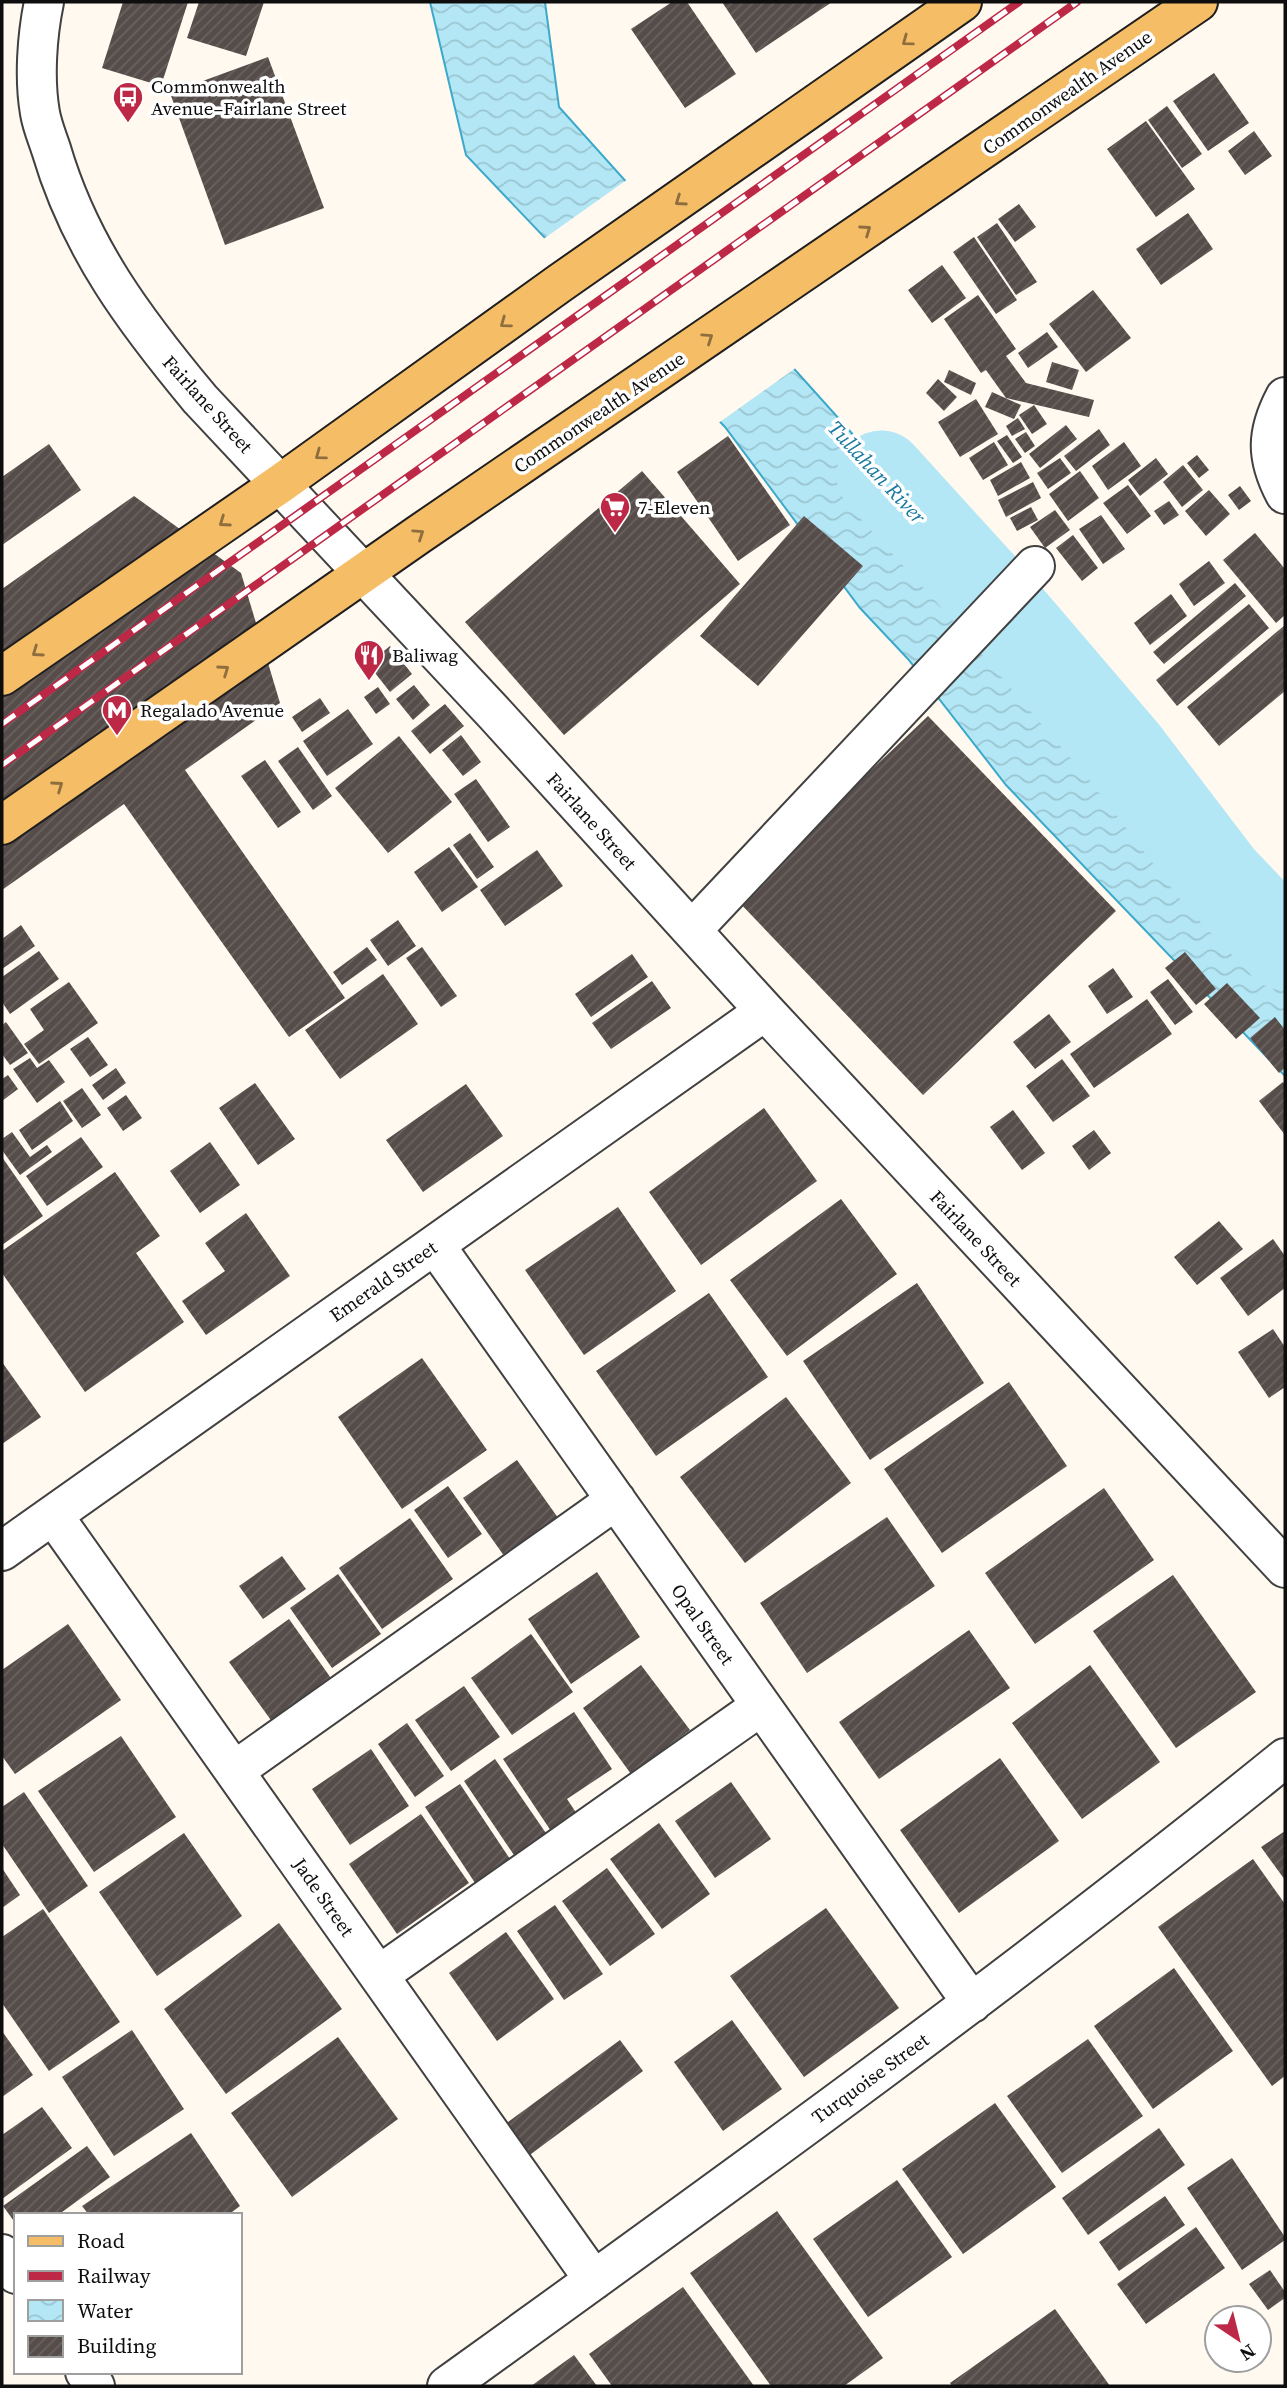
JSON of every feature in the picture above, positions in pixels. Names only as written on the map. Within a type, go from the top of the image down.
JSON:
[{"type":"main road","points":[[2,676],[280,484],[560,283],[736,163],[962,2]]},
{"type":"main road","name":"Commonwealth Avenue","points":[[2,825],[363,573],[1198,2]]},
{"type":"street","name":"Fairlane Street","points":[[44,2],[37,38],[40,113],[59,178],[85,237],[121,299],[161,352],[200,399],[495,713],[765,1011],[1285,1568]]},
{"type":"street","points":[[1285,397],[1269,442],[1274,473],[1285,494]]},
{"type":"street","points":[[692,930],[1035,566]]},
{"type":"street","name":"Emerald Street","points":[[2,1551],[765,1011]]},
{"type":"street","name":"Opal Street","points":[[435,1245],[972,2003]]},
{"type":"street","points":[[234,1771],[616,1500]]},
{"type":"street","name":"Jade Street","points":[[53,1515],[594,2280]]},
{"type":"street","points":[[379,1975],[761,1706]]},
{"type":"street","name":"Turquoise Street","points":[[447,2386],[972,2003],[1146,1870],[1285,1758]]},
{"type":"street","points":[[2,2254],[14,2271]]},
{"type":"water","points":[[430,2],[545,2],[559,107],[849,430],[1076,699],[1285,936],[1285,1076],[1006,785],[908,659],[860,608],[725,427],[466,155]]},
{"type":"pier","points":[[628,179],[797,367],[717,424],[542,240]]},
{"type":"building","points":[[123,2],[188,2],[161,86],[102,68]]},
{"type":"building","points":[[199,2],[264,2],[246,56],[187,38]]},
{"type":"building","points":[[672,2],[687,2],[736,74],[685,108],[631,29]]},
{"type":"building","points":[[722,2],[832,2],[756,53]]},
{"type":"building","points":[[268,57],[324,208],[225,245],[170,93]]},
{"type":"building","points":[[1214,73],[1249,123],[1208,151],[1173,101]]},
{"type":"building","points":[[1167,106],[1202,154],[1182,168],[1148,120]]},
{"type":"building","points":[[1146,121],[1195,189],[1156,217],[1107,149]]},
{"type":"building","points":[[1254,131],[1272,156],[1245,175],[1228,151]]},
{"type":"building","points":[[1019,204],[1036,227],[1015,242],[998,219]]},
{"type":"building","points":[[1188,213],[1213,249],[1161,285],[1136,249]]},
{"type":"building","points":[[997,223],[1037,282],[1016,295],[977,237]]},
{"type":"building","points":[[974,237],[1017,300],[996,314],[953,252]]},
{"type":"building","points":[[942,265],[966,298],[932,323],[908,290]]},
{"type":"building","points":[[1093,290],[1131,338],[1086,372],[1049,324]]},
{"type":"building","points":[[978,295],[1016,349],[1006,356],[1026,383],[1094,400],[1089,417],[1006,398],[986,370],[981,373],[944,319]]},
{"type":"building","points":[[1047,332],[1058,347],[1028,368],[1018,353]]},
{"type":"building","points":[[1052,362],[1079,370],[1072,390],[1046,382]]},
{"type":"building","points":[[949,370],[976,383],[971,395],[944,382]]},
{"type":"building","points":[[938,379],[957,397],[944,411],[926,393]]},
{"type":"building","points":[[992,392],[1021,405],[1014,419],[985,407]]},
{"type":"building","points":[[976,399],[998,434],[960,457],[938,422]]},
{"type":"building","points":[[1034,405],[1047,424],[1032,434],[1019,415]]},
{"type":"building","points":[[1018,418],[1025,429],[1012,436],[1006,426]]},
{"type":"building","points":[[1066,425],[1077,439],[1040,468],[1029,454]]},
{"type":"building","points":[[1099,429],[1110,445],[1076,471],[1064,456]]},
{"type":"building","points":[[1026,432],[1035,446],[1025,453],[1015,439]]},
{"type":"building","points":[[1007,435],[1022,457],[1013,463],[997,441]]},
{"type":"building","points":[[728,436],[790,525],[738,561],[677,472]]},
{"type":"building","points":[[994,442],[1008,465],[983,480],[969,458]]},
{"type":"building","points":[[1124,442],[1141,466],[1108,490],[1092,466]]},
{"type":"building","points":[[49,444],[81,490],[2,545],[2,477]]},
{"type":"building","points":[[1197,455],[1209,470],[1199,478],[1187,463]]},
{"type":"building","points":[[1060,458],[1071,473],[1048,489],[1037,473]]},
{"type":"building","points":[[1156,458],[1168,474],[1140,496],[1128,480]]},
{"type":"building","points":[[1021,462],[1030,478],[998,496],[990,480]]},
{"type":"building","points":[[1183,465],[1203,490],[1182,507],[1163,482]]},
{"type":"building","points":[[642,471],[740,584],[564,735],[465,622]]},
{"type":"building","points":[[1080,471],[1099,498],[1068,521],[1049,494]]},
{"type":"building","points":[[1033,482],[1041,498],[1006,517],[998,500]]},
{"type":"building","points":[[1128,485],[1151,516],[1127,534],[1103,503]]},
{"type":"building","points":[[1240,486],[1251,501],[1239,510],[1228,495]]},
{"type":"building","points":[[1209,490],[1230,514],[1206,536],[1185,511]]},
{"type":"building","name":"Regalado Avenue","points":[[134,496],[241,573],[280,703],[185,770],[345,998],[289,1037],[124,804],[2,890],[2,589]]},
{"type":"building","points":[[1169,501],[1179,515],[1164,525],[1154,511]]},
{"type":"building","points":[[1031,507],[1038,520],[1017,531],[1010,518]]},
{"type":"building","points":[[1055,510],[1070,530],[1045,548],[1030,527]]},
{"type":"building","points":[[1101,515],[1125,549],[1103,564],[1079,529]]},
{"type":"building","points":[[804,516],[863,566],[758,686],[700,636]]},
{"type":"building","points":[[1255,533],[1285,569],[1285,615],[1276,623],[1223,560]]},
{"type":"building","points":[[1073,535],[1098,568],[1082,581],[1056,548]]},
{"type":"building","points":[[1209,561],[1225,583],[1194,606],[1179,584]]},
{"type":"building","points":[[1235,583],[1246,596],[1164,664],[1153,652]]},
{"type":"building","points":[[1171,594],[1187,616],[1150,645],[1134,623]]},
{"type":"building","points":[[1249,604],[1269,628],[1177,706],[1156,680]]},
{"type":"building","points":[[1285,625],[1285,691],[1219,746],[1187,707]]},
{"type":"building","points":[[390,646],[412,674],[390,692],[368,664]]},
{"type":"building","points":[[414,685],[430,705],[413,720],[396,699]]},
{"type":"building","points":[[378,687],[390,704],[376,714],[364,697]]},
{"type":"building","points":[[320,698],[330,713],[302,732],[292,717]]},
{"type":"building","points":[[445,704],[464,726],[430,754],[411,731]]},
{"type":"building","points":[[348,709],[373,744],[327,776],[303,741]]},
{"type":"building","points":[[928,716],[1116,911],[923,1095],[736,899]]},
{"type":"building","points":[[461,735],[481,762],[463,776],[442,750]]},
{"type":"building","points":[[399,736],[452,802],[388,853],[335,788]]},
{"type":"building","points":[[298,747],[332,796],[313,810],[278,761]]},
{"type":"building","points":[[265,760],[301,812],[278,828],[241,776]]},
{"type":"building","points":[[476,779],[510,827],[488,842],[454,794]]},
{"type":"building","points":[[470,833],[494,867],[477,879],[453,845]]},
{"type":"building","points":[[449,847],[478,887],[442,912],[414,872]]},
{"type":"building","points":[[537,850],[563,886],[505,926],[480,890]]},
{"type":"building","points":[[398,920],[416,946],[388,966],[370,940]]},
{"type":"building","points":[[21,925],[35,946],[2,969],[2,939]]},
{"type":"building","points":[[367,947],[377,960],[342,985],[333,972]]},
{"type":"building","points":[[422,947],[457,996],[441,1007],[406,958]]},
{"type":"building","points":[[39,951],[59,979],[10,1014],[2,1002],[2,977]]},
{"type":"building","points":[[1185,952],[1216,989],[1196,1005],[1165,968]]},
{"type":"building","points":[[632,954],[648,977],[591,1017],[575,994]]},
{"type":"building","points":[[1113,968],[1133,997],[1107,1014],[1088,986]]},
{"type":"building","points":[[383,974],[418,1024],[340,1079],[305,1030]]},
{"type":"building","points":[[1168,979],[1193,1012],[1175,1025],[1150,992]]},
{"type":"building","points":[[652,981],[671,1008],[611,1049],[592,1023]]},
{"type":"building","points":[[69,982],[98,1023],[39,1064],[24,1044],[44,1030],[30,1009]]},
{"type":"building","points":[[1227,983],[1260,1018],[1236,1039],[1204,1004]]},
{"type":"building","points":[[1147,999],[1172,1034],[1094,1088],[1070,1054]]},
{"type":"building","points":[[1049,1014],[1071,1042],[1035,1069],[1013,1042]]},
{"type":"building","points":[[1275,1017],[1285,1030],[1285,1068],[1279,1073],[1250,1038]]},
{"type":"building","points":[[6,1022],[28,1053],[10,1065],[2,1054],[2,1025]]},
{"type":"building","points":[[88,1037],[108,1065],[90,1077],[70,1049]]},
{"type":"building","points":[[30,1058],[37,1068],[49,1060],[65,1082],[37,1103],[13,1069]]},
{"type":"building","points":[[1062,1059],[1090,1096],[1053,1122],[1026,1086]]},
{"type":"building","points":[[116,1068],[126,1083],[103,1100],[92,1085]]},
{"type":"building","points":[[8,1075],[18,1089],[2,1101],[2,1079]]},
{"type":"building","points":[[1283,1082],[1285,1085],[1285,1135],[1259,1101]]},
{"type":"building","points":[[255,1083],[295,1139],[258,1165],[219,1108]]},
{"type":"building","points":[[466,1084],[503,1136],[423,1192],[386,1140]]},
{"type":"building","points":[[82,1088],[101,1115],[82,1128],[63,1101]]},
{"type":"building","points":[[126,1095],[142,1118],[123,1131],[107,1108]]},
{"type":"building","points":[[60,1101],[73,1121],[32,1150],[19,1130]]},
{"type":"building","points":[[764,1108],[817,1181],[701,1265],[649,1192]]},
{"type":"building","points":[[1013,1110],[1045,1153],[1022,1170],[990,1127]]},
{"type":"building","points":[[1094,1130],[1111,1153],[1089,1170],[1072,1146]]},
{"type":"building","points":[[12,1132],[30,1157],[47,1145],[52,1152],[20,1175],[2,1150],[2,1139]]},
{"type":"building","points":[[81,1137],[103,1167],[47,1206],[26,1176]]},
{"type":"building","points":[[210,1142],[240,1185],[200,1213],[170,1171]]},
{"type":"building","points":[[2,1157],[43,1216],[2,1245]]},
{"type":"building","points":[[115,1172],[160,1236],[136,1253],[184,1322],[85,1392],[2,1273],[2,1251]]},
{"type":"building","points":[[841,1199],[897,1274],[787,1356],[730,1280]]},
{"type":"building","points":[[618,1207],[676,1291],[584,1355],[525,1270]]},
{"type":"building","points":[[246,1213],[290,1276],[206,1335],[182,1301],[225,1271],[205,1243]]},
{"type":"building","points":[[1219,1221],[1243,1249],[1197,1285],[1174,1257]]},
{"type":"building","points":[[1273,1239],[1285,1256],[1285,1288],[1248,1316],[1220,1278]]},
{"type":"building","points":[[917,1283],[984,1383],[870,1460],[803,1361]]},
{"type":"building","points":[[709,1293],[768,1377],[656,1456],[596,1371]]},
{"type":"building","points":[[1273,1329],[1285,1347],[1285,1387],[1269,1398],[1238,1352]]},
{"type":"building","points":[[422,1358],[487,1450],[402,1509],[338,1417]]},
{"type":"building","points":[[2,1362],[41,1417],[2,1444]]},
{"type":"building","points":[[1009,1382],[1067,1466],[942,1553],[884,1469]]},
{"type":"building","points":[[786,1397],[851,1483],[745,1563],[680,1477]]},
{"type":"building","points":[[517,1460],[561,1522],[507,1560],[463,1498]]},
{"type":"building","points":[[448,1486],[482,1534],[448,1558],[414,1510]]},
{"type":"building","points":[[1104,1488],[1154,1560],[1035,1644],[985,1573]]},
{"type":"building","points":[[887,1517],[935,1586],[807,1673],[760,1603]]},
{"type":"building","points":[[410,1518],[453,1579],[382,1629],[339,1568]]},
{"type":"building","points":[[282,1556],[306,1589],[263,1619],[239,1586]]},
{"type":"building","points":[[597,1572],[640,1637],[571,1684],[528,1619]]},
{"type":"building","points":[[338,1574],[381,1634],[332,1668],[290,1608]]},
{"type":"building","points":[[1173,1575],[1256,1692],[1176,1748],[1093,1631]]},
{"type":"building","points":[[289,1619],[333,1681],[273,1723],[229,1662]]},
{"type":"building","points":[[68,1624],[121,1700],[15,1774],[2,1756],[2,1670]]},
{"type":"building","points":[[969,1630],[1010,1688],[879,1779],[839,1722]]},
{"type":"building","points":[[531,1634],[573,1692],[512,1735],[471,1678]]},
{"type":"building","points":[[641,1665],[690,1730],[631,1774],[583,1708]]},
{"type":"building","points":[[1090,1665],[1160,1762],[1082,1819],[1012,1723]]},
{"type":"building","points":[[464,1686],[500,1737],[451,1771],[415,1720]]},
{"type":"building","points":[[574,1712],[612,1769],[567,1799],[583,1823],[557,1840],[503,1759]]},
{"type":"building","points":[[407,1723],[444,1776],[415,1797],[378,1744]]},
{"type":"building","points":[[121,1736],[176,1817],[94,1872],[38,1791]]},
{"type":"building","points":[[371,1749],[409,1806],[350,1845],[312,1789]]},
{"type":"building","points":[[1000,1758],[1059,1841],[959,1913],[900,1830]]},
{"type":"building","points":[[495,1759],[550,1839],[518,1861],[464,1781]]},
{"type":"building","points":[[731,1782],[771,1839],[715,1878],[675,1821]]},
{"type":"building","points":[[460,1784],[514,1865],[479,1889],[425,1807]]},
{"type":"building","points":[[24,1792],[88,1886],[49,1913],[2,1844],[2,1807]]},
{"type":"building","points":[[421,1814],[469,1883],[397,1934],[349,1864]]},
{"type":"building","points":[[659,1823],[710,1894],[662,1929],[610,1859]]},
{"type":"building","points":[[1285,1831],[1285,1880],[1261,1847]]},
{"type":"building","points":[[184,1833],[242,1916],[157,1976],[99,1892]]},
{"type":"building","points":[[1253,1859],[1285,1904],[1285,2076],[1272,2086],[1158,1927]]},
{"type":"building","points":[[2,1868],[20,1895],[2,1908]]},
{"type":"building","points":[[607,1868],[655,1934],[610,1966],[562,1901]]},
{"type":"building","points":[[555,1905],[603,1974],[564,2000],[517,1931]]},
{"type":"building","points":[[826,1908],[899,2008],[804,2077],[730,1976]]},
{"type":"building","points":[[43,1909],[120,2022],[49,2071],[2,2003],[2,1937]]},
{"type":"building","points":[[279,1923],[342,2009],[226,2094],[164,2009]]},
{"type":"building","points":[[506,1932],[554,1999],[497,2041],[449,1973]]},
{"type":"building","points":[[1174,1968],[1233,2051],[1153,2109],[1094,2026]]},
{"type":"building","points":[[732,2020],[782,2089],[723,2131],[674,2062]]},
{"type":"building","points":[[132,2030],[184,2109],[114,2156],[62,2077]]},
{"type":"building","points":[[2,2031],[33,2075],[2,2097]]},
{"type":"building","points":[[338,2037],[398,2119],[292,2197],[231,2113]]},
{"type":"building","points":[[1088,2039],[1143,2116],[1062,2173],[1007,2096]]},
{"type":"building","points":[[620,2040],[643,2071],[527,2157],[504,2125]]},
{"type":"building","points":[[995,2103],[1056,2187],[963,2254],[902,2169]]},
{"type":"building","points":[[42,2107],[72,2148],[2,2199],[2,2135]]},
{"type":"building","points":[[1159,2128],[1185,2165],[1088,2235],[1062,2198]]},
{"type":"building","points":[[191,2133],[240,2206],[231,2213],[87,2213],[82,2206]]},
{"type":"building","points":[[87,2146],[110,2177],[61,2213],[14,2213],[14,2221],[3,2206]]},
{"type":"building","points":[[1232,2158],[1285,2237],[1285,2240],[1242,2270],[1187,2188]]},
{"type":"building","points":[[897,2180],[952,2257],[868,2317],[813,2239]]},
{"type":"building","points":[[1165,2196],[1185,2225],[1119,2271],[1099,2242]]},
{"type":"building","points":[[777,2211],[883,2358],[844,2386],[771,2386],[690,2273]]},
{"type":"building","points":[[1196,2227],[1225,2268],[1146,2324],[1117,2284]]},
{"type":"building","points":[[1270,2270],[1285,2292],[1285,2298],[1273,2306],[1273,2304],[1264,2304],[1249,2284]]},
{"type":"building","points":[[683,2287],[754,2386],[612,2386],[589,2354]]},
{"type":"building","points":[[1055,2309],[1110,2386],[952,2386],[950,2383]]},
{"type":"building","points":[[574,2355],[597,2386],[531,2386]]},
{"type":"waterway","name":"Tullahan River","points":[[881,475],[982,586],[1124,752],[1220,878],[1285,946]]},
{"type":"railway","points":[[2,724],[1019,2]]},
{"type":"railway","points":[[2,765],[1077,2]]},
{"type":"place","name":"Commonwealth Avenue–Fairlane Street","points":[[128,124]]},
{"type":"place","name":"7-Eleven","points":[[615,534]]},
{"type":"place","name":"Baliwag","points":[[369,682]]},
{"type":"place","name":"Regalado Avenue","points":[[117,737]]}]
